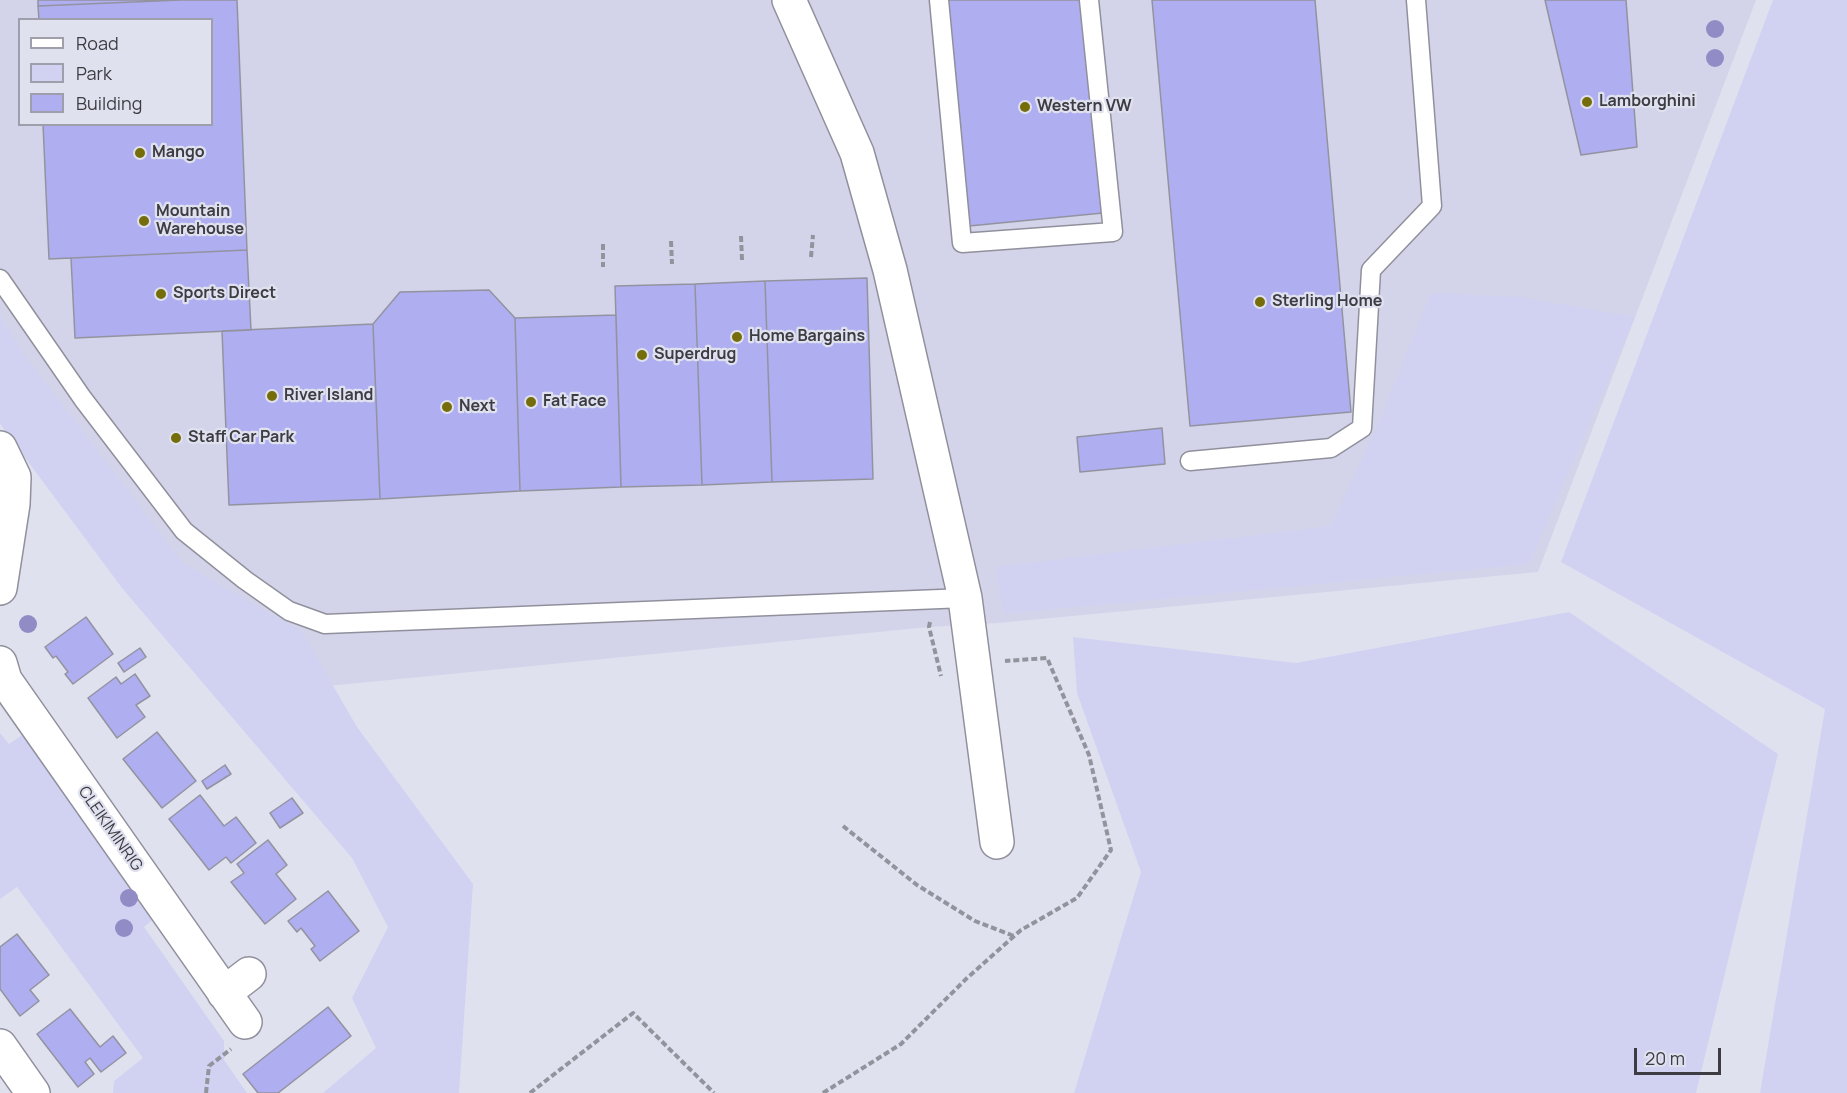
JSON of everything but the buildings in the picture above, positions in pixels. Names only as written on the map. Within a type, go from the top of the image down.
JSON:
[{"type":"street","points":[[789,0],[857,153],[890,270],[965,598],[997,842]]},
{"type":"street","points":[[0,447],[14,477],[13,504],[0,588]]},
{"type":"street","name":"CLEIKIMINRIG","points":[[0,663],[5,680],[237,983],[245,1022]]},
{"type":"street","points":[[0,1046],[33,1093]]},
{"type":"lane","points":[[939,0],[962,243],[1113,232],[1089,0]]},
{"type":"lane","points":[[1190,461],[1331,448],[1362,428],[1371,270],[1432,206],[1416,0]]},
{"type":"lane","points":[[0,279],[83,399],[184,531],[245,580],[289,611],[325,624],[965,598]]},
{"type":"path","points":[[811,257],[813,235]]},
{"type":"path","points":[[741,236],[742,260]]},
{"type":"path","points":[[671,241],[672,264]]},
{"type":"path","points":[[603,244],[603,267]]},
{"type":"path","points":[[843,826],[917,885],[975,921],[1014,936]]},
{"type":"path","points":[[530,1093],[633,1013],[714,1093]]},
{"type":"path","points":[[206,1093],[209,1066],[237,1044],[245,1022]]},
{"type":"shaded area","points":[[0,0],[1756,0],[1538,572],[998,623],[929,627],[308,688],[208,605],[0,326]]},
{"type":"green space","points":[[1773,0],[1847,0],[1847,1093],[1760,1093],[1825,709],[1561,562]]},
{"type":"green space","points":[[1431,293],[1520,297],[1635,317],[1529,564],[1004,614],[996,567],[1331,526],[1378,425]]},
{"type":"green space","points":[[0,316],[23,353],[183,563],[302,632],[357,727],[473,884],[459,1093],[323,1093],[376,1048],[352,998],[388,927],[352,858],[122,588],[0,424]]},
{"type":"green space","points":[[1569,612],[1778,754],[1696,1093],[1074,1093],[1141,872],[1077,693],[1073,637],[1296,663]]},
{"type":"green space","points":[[31,729],[161,913],[144,927],[224,1041],[224,1060],[247,1093],[113,1093],[114,1081],[143,1058],[17,887],[0,899],[0,733],[9,744]]},
{"type":"place","name":"Lamborghini","points":[[1587,102]]},
{"type":"place","name":"Western VW","points":[[1025,107]]},
{"type":"place","name":"Mango","points":[[140,153]]},
{"type":"place","name":"Mountain Warehouse","points":[[144,221]]},
{"type":"place","name":"Sports Direct","points":[[161,294]]},
{"type":"place","name":"Sterling Home","points":[[1260,302]]},
{"type":"place","name":"Home Bargains","points":[[737,337]]},
{"type":"place","name":"Superdrug","points":[[642,355]]},
{"type":"place","name":"River Island","points":[[272,396]]},
{"type":"place","name":"Fat Face","points":[[531,402]]},
{"type":"place","name":"Next","points":[[447,407]]},
{"type":"place","name":"Staff Car Park","points":[[176,438]]}]
